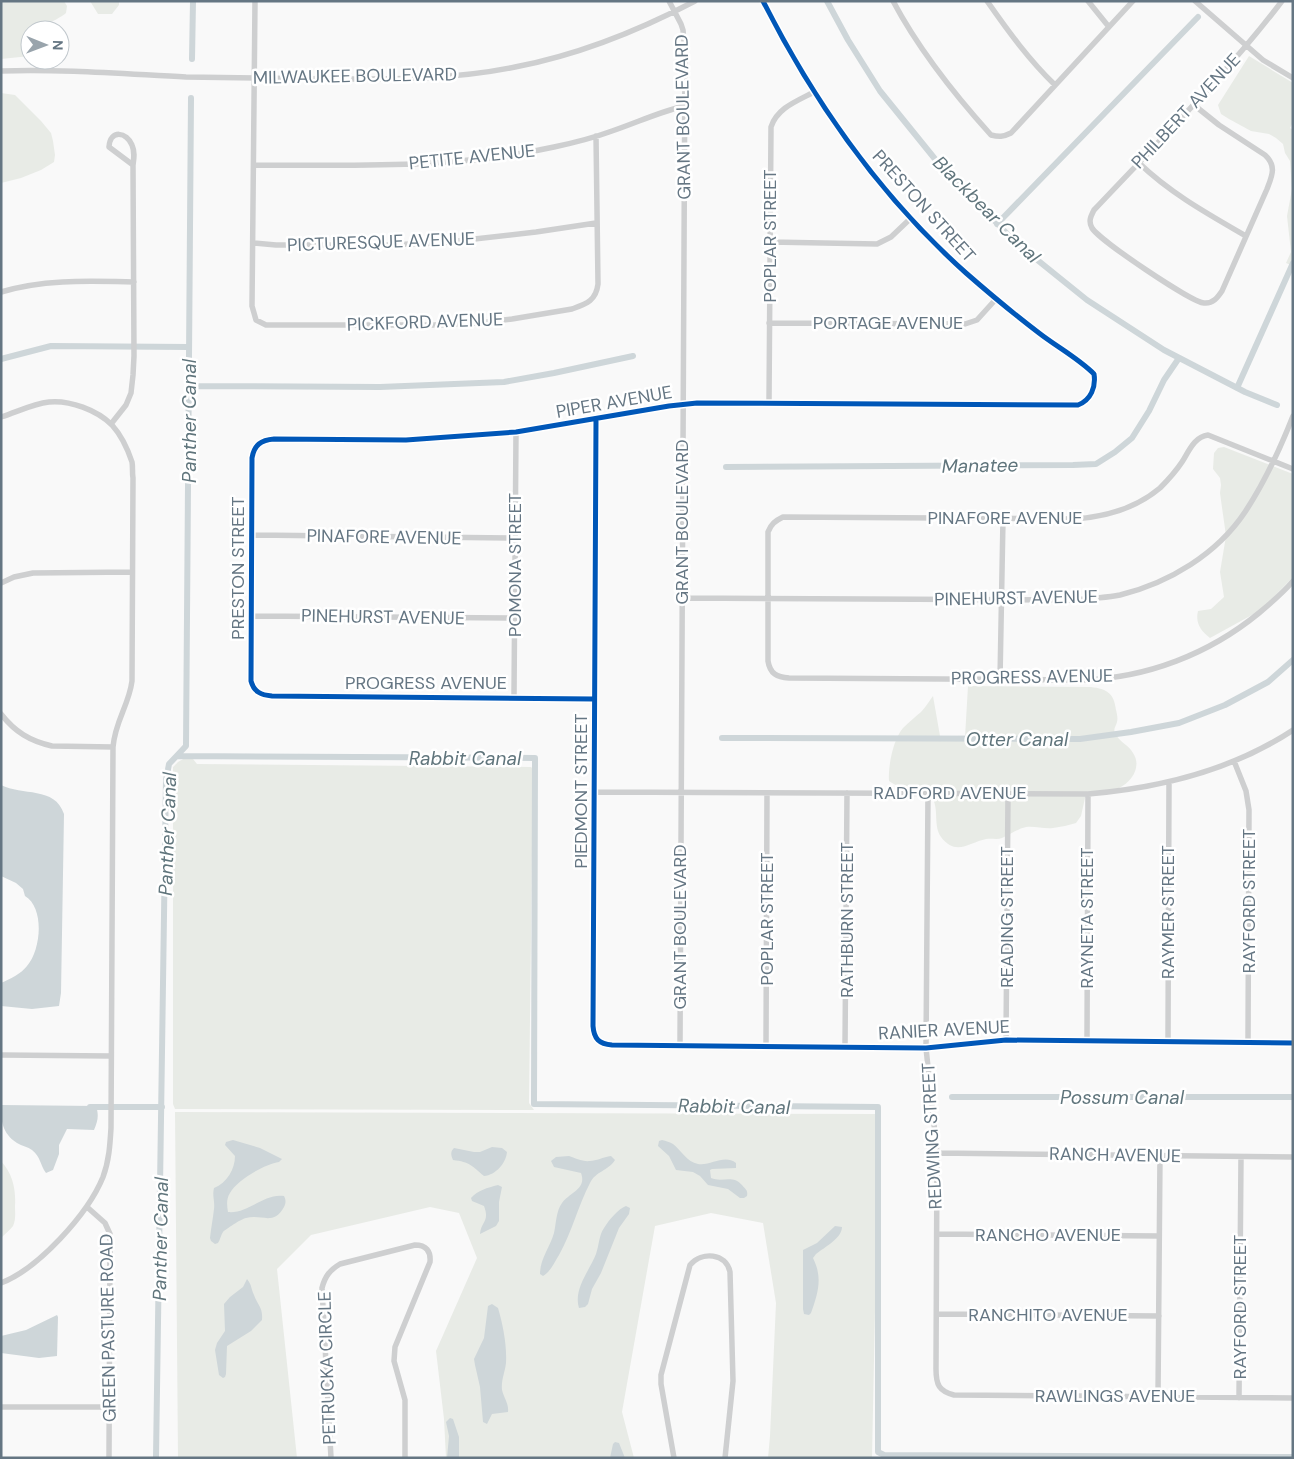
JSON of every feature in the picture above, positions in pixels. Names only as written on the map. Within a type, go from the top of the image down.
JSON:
[{"type":"street","points":[[254,243],[255,1]]},
{"type":"street","name":"GRANT BOULEVARD","points":[[670,1],[683,30],[684,54],[680,1045]]},
{"type":"street","name":"MILWAUKEE BOULEVARD","points":[[1,71],[76,71],[254,78],[433,78],[524,65],[579,51],[641,28],[695,1]]},
{"type":"street","name":"PRESTON STREET","points":[[763,1],[785,44],[814,92],[858,154],[912,218],[958,266],[996,299],[1094,374],[1094,386],[1091,394]]},
{"type":"street","points":[[893,1],[932,63],[952,89],[991,135],[999,137],[1011,133],[1133,1]]},
{"type":"street","points":[[987,1],[1018,44],[1055,85]]},
{"type":"street","points":[[1088,1],[1109,27]]},
{"type":"street","points":[[1196,1],[1264,60],[1293,78]]},
{"type":"street","name":"PHILBERT AVENUE","points":[[1246,236],[1222,291],[1217,299],[1205,304],[1136,263],[1096,233],[1090,226],[1089,220],[1094,210],[1247,46],[1282,1]]},
{"type":"street","name":"POPLAR STREET","points":[[769,403],[771,127],[778,113],[814,92]]},
{"type":"street","points":[[1139,163],[1149,173],[1185,199],[1246,236],[1267,189],[1274,167],[1270,159],[1265,155],[1221,126],[1194,105]]},
{"type":"street","name":"PETITE AVENUE","points":[[254,165],[443,164],[502,157],[554,147],[596,136],[684,106]]},
{"type":"street","points":[[111,424],[132,394],[134,356],[134,154],[132,144],[126,136],[118,134],[112,136],[109,140],[109,147],[133,165]]},
{"type":"street","points":[[596,136],[596,224]]},
{"type":"street","points":[[770,242],[877,244],[891,237],[912,218]]},
{"type":"street","name":"PICTURESQUE AVENUE","points":[[254,243],[305,245],[439,243],[596,224]]},
{"type":"street","name":"PICKFORD AVENUE","points":[[254,243],[252,306],[256,320],[266,325],[448,325],[572,309],[587,304],[592,300],[598,284],[596,224]]},
{"type":"street","points":[[1,292],[32,284],[68,281],[134,282]]},
{"type":"street","name":"PORTAGE AVENUE","points":[[769,323],[965,324],[977,320],[996,299]]},
{"type":"street","name":"PIPER AVENUE","points":[[259,443],[266,439],[406,440],[516,432],[697,403],[1078,405],[1084,402],[1091,394]]},
{"type":"street","points":[[1,417],[31,406],[51,402],[79,405],[111,424],[127,451],[132,464],[131,691],[114,734],[113,746],[111,1128],[109,1150],[103,1175],[87,1207],[57,1241],[30,1266],[20,1274],[1,1283]]},
{"type":"street","name":"PINEHURST AVENUE","points":[[682,598],[1070,600],[1110,596],[1137,590],[1169,577],[1193,563],[1231,529],[1245,513],[1254,497],[1273,462],[1293,416]]},
{"type":"street","name":"PIEDMONT STREET","points":[[596,420],[593,1026],[594,1034],[598,1041]]},
{"type":"street","name":"POMONA STREET","points":[[514,697],[516,432]]},
{"type":"street","name":"PINAFORE AVENUE","points":[[768,598],[768,532],[770,526],[776,520],[783,517],[1090,518],[1112,514],[1146,498],[1159,488],[1174,472],[1192,446],[1202,436],[1208,435],[1217,438],[1273,462]]},
{"type":"street","name":"PRESTON STREET","points":[[258,692],[253,687],[251,681],[252,458],[259,443]]},
{"type":"street","points":[[1273,462],[1293,469]]},
{"type":"street","points":[[1000,679],[1002,519]]},
{"type":"street","name":"PINAFORE AVENUE","points":[[252,535],[515,538]]},
{"type":"street","points":[[1,584],[14,577],[33,573],[132,572]]},
{"type":"street","name":"PROGRESS AVENUE","points":[[768,598],[769,668],[773,674],[780,677],[1099,679],[1161,667],[1208,647],[1233,633],[1274,601],[1293,581]]},
{"type":"street","name":"PINEHURST AVENUE","points":[[252,616],[515,618]]},
{"type":"street","name":"PROGRESS AVENUE","points":[[258,692],[272,696],[594,699]]},
{"type":"street","points":[[1,714],[21,734],[42,744],[52,746],[113,746]]},
{"type":"street","name":"RADFORD AVENUE","points":[[595,792],[1088,794],[1122,791],[1169,783],[1193,776],[1234,761],[1293,730]]},
{"type":"street","name":"RAYFORD STREET","points":[[1234,761],[1246,791],[1249,810],[1248,1043]]},
{"type":"street","name":"RAYMER STREET","points":[[1168,1042],[1169,783]]},
{"type":"street","name":"POPLAR STREET","points":[[766,1046],[767,793]]},
{"type":"street","name":"RATHBURN STREET","points":[[845,1047],[847,793]]},
{"type":"street","name":"REDWING STREET","points":[[928,794],[926,1048],[937,1153],[936,1376],[940,1388]]},
{"type":"street","name":"READING STREET","points":[[1006,1040],[1008,794]]},
{"type":"street","name":"RAYNETA STREET","points":[[1087,1041],[1088,794]]},
{"type":"street","name":"RANIER AVENUE","points":[[598,1041],[612,1045],[926,1048],[1006,1040],[1293,1043]]},
{"type":"street","points":[[1,1055],[110,1056]]},
{"type":"street","name":"RANCH AVENUE","points":[[937,1153],[1293,1157]]},
{"type":"street","points":[[1158,1396],[1160,1156]]},
{"type":"street","name":"RAYFORD STREET","points":[[1239,1398],[1240,1157]]},
{"type":"street","name":"GREEN PASTURE ROAD","points":[[87,1207],[105,1223],[110,1234],[109,1458]]},
{"type":"street","name":"RANCHO AVENUE","points":[[937,1234],[1159,1236]]},
{"type":"street","name":"PETRUCKA CIRCLE","points":[[330,1458],[322,1288],[324,1281],[332,1268],[340,1264],[421,1245],[428,1249],[430,1262],[397,1339],[394,1354],[405,1400],[405,1458]]},
{"type":"street","points":[[674,1458],[661,1375],[690,1265],[702,1257],[717,1257],[724,1260],[730,1272],[732,1381],[724,1458]]},
{"type":"street","name":"RANCHITO AVENUE","points":[[937,1314],[1159,1316]]},
{"type":"street","name":"RAWLINGS AVENUE","points":[[940,1388],[945,1393],[954,1395],[1293,1398]]},
{"type":"street","points":[[1,1407],[109,1407]]},
{"type":"shaded area","points":[[1,1],[64,1],[67,6],[66,13],[56,20],[20,20],[20,57],[1,59]]},
{"type":"shaded area","points":[[90,1],[119,1],[119,5],[112,14],[98,14]]},
{"type":"shaded area","points":[[1249,56],[1293,83],[1293,122],[1290,128],[1293,130],[1293,266],[1286,263],[1291,252],[1287,216],[1292,189],[1290,161],[1285,153],[1283,144],[1269,134],[1251,131],[1229,119],[1221,114],[1218,105]]},
{"type":"shaded area","points":[[1,93],[15,95],[41,121],[51,133],[55,155],[54,162],[41,170],[1,183]]},
{"type":"shaded area","points":[[1224,447],[1293,474],[1293,577],[1261,610],[1210,638],[1200,626],[1197,615],[1198,611],[1211,609],[1224,597],[1220,572],[1226,536],[1220,493],[1220,478],[1213,469],[1214,453],[1218,448]]},
{"type":"shaded area","points":[[968,686],[1091,687],[1109,693],[1115,704],[1117,722],[1114,729],[1115,733],[1136,758],[1136,768],[1132,778],[1119,788],[1085,798],[1081,816],[1076,823],[1053,828],[1026,827],[1000,839],[986,839],[963,847],[952,846],[938,832],[933,798],[920,789],[900,786],[889,781],[889,768],[899,733],[923,710],[933,696],[940,736],[965,737]]},
{"type":"shaded area","points":[[185,758],[193,759],[197,764],[531,767],[533,769],[529,1103],[534,1110],[175,1109],[173,1104],[173,767]]},
{"type":"shaded area","points":[[1,785],[46,795],[60,805],[64,814],[61,993],[59,1006],[32,1009],[1,1006],[1,983],[25,969],[32,959],[39,930],[36,910],[25,896],[23,889],[16,883],[1,876]]},
{"type":"shaded area","points":[[1,1105],[96,1106],[98,1118],[94,1130],[67,1129],[59,1145],[59,1154],[53,1170],[46,1173],[35,1153],[17,1143],[5,1131]]},
{"type":"shaded area","points":[[175,1112],[879,1114],[872,1458],[768,1458],[776,1303],[763,1223],[711,1213],[655,1226],[622,1412],[634,1458],[446,1458],[444,1419],[436,1351],[477,1258],[459,1213],[430,1207],[311,1235],[277,1269],[297,1458],[178,1458]]},
{"type":"shaded area","points":[[233,1140],[260,1148],[282,1159],[279,1162],[259,1169],[239,1183],[229,1195],[227,1202],[228,1212],[242,1210],[277,1196],[284,1196],[285,1203],[280,1213],[272,1218],[252,1217],[237,1222],[223,1232],[218,1243],[215,1244],[210,1238],[214,1209],[213,1191],[214,1188],[223,1183],[232,1171],[235,1156],[225,1145],[226,1142]]},
{"type":"shaded area","points":[[662,1140],[673,1144],[694,1163],[703,1164],[727,1160],[736,1163],[736,1168],[710,1170],[711,1178],[735,1180],[746,1190],[747,1196],[740,1198],[728,1189],[708,1185],[700,1176],[693,1172],[676,1170],[669,1156],[658,1146],[659,1141]]},
{"type":"shaded area","points":[[492,1147],[502,1148],[507,1152],[505,1160],[500,1168],[484,1176],[467,1163],[453,1160],[451,1155],[454,1148],[480,1152]]},
{"type":"shaded area","points":[[569,1156],[587,1161],[611,1156],[615,1160],[609,1167],[595,1176],[590,1183],[564,1246],[552,1267],[543,1276],[540,1274],[540,1269],[554,1233],[558,1210],[565,1199],[577,1190],[582,1183],[581,1173],[554,1167],[551,1161],[556,1157]]},
{"type":"shaded area","points":[[1,1161],[11,1177],[14,1188],[15,1216],[12,1228],[1,1238]]},
{"type":"shaded area","points":[[498,1185],[502,1187],[499,1202],[499,1221],[496,1226],[480,1234],[486,1218],[486,1211],[484,1206],[472,1201],[471,1198],[486,1188]]},
{"type":"shaded area","points":[[626,1206],[630,1208],[629,1214],[619,1228],[601,1273],[592,1289],[588,1304],[585,1307],[579,1308],[578,1294],[580,1287],[596,1254],[602,1231],[614,1215]]},
{"type":"shaded area","points":[[835,1226],[842,1227],[839,1235],[813,1258],[818,1272],[818,1286],[811,1313],[809,1315],[804,1314],[803,1250],[817,1243]]},
{"type":"shaded area","points":[[247,1279],[261,1309],[262,1320],[251,1331],[227,1346],[226,1374],[223,1378],[219,1375],[215,1350],[225,1331],[224,1304],[243,1287]]},
{"type":"shaded area","points":[[492,1304],[498,1308],[502,1321],[506,1363],[502,1390],[508,1412],[492,1414],[487,1424],[483,1422],[480,1387],[474,1359],[484,1338],[488,1306]]},
{"type":"shaded area","points":[[57,1315],[57,1356],[39,1358],[1,1353],[1,1336],[26,1330]]},
{"type":"shaded area","points":[[450,1418],[453,1419],[459,1437],[459,1458],[447,1458],[449,1436],[446,1422]]},
{"type":"shaded area","points":[[615,1442],[619,1443],[625,1458],[610,1458]]},
{"type":"waterway","name":"Panther Canal","points":[[192,59],[193,1]]},
{"type":"waterway","name":"Blackbear Canal","points":[[827,1],[848,40],[880,91],[935,159],[1015,242],[1087,300],[1164,350],[1245,392],[1277,405]]},
{"type":"waterway","points":[[997,224],[1198,17]]},
{"type":"waterway","name":"Panther Canal","points":[[156,1458],[166,780],[169,764],[186,746],[191,98]]},
{"type":"waterway","points":[[1237,388],[1293,263]]},
{"type":"waterway","points":[[1,359],[51,346],[189,347]]},
{"type":"waterway","points":[[189,386],[380,387],[504,382],[633,356]]},
{"type":"waterway","name":"Manatee","points":[[726,467],[1096,464],[1132,438],[1149,411],[1164,380],[1179,358]]},
{"type":"waterway","name":"Otter Canal","points":[[722,738],[1080,739],[1179,723],[1225,705],[1268,682],[1293,660]]},
{"type":"waterway","name":"Rabbit Canal","points":[[177,756],[535,758],[534,1104],[878,1107],[878,1452],[884,1455],[1293,1457]]},
{"type":"waterway","name":"Possum Canal","points":[[952,1097],[1293,1097]]},
{"type":"waterway","points":[[90,1107],[162,1107]]},
{"type":"cycle path","points":[[594,699],[272,696],[258,692],[251,681],[252,458],[256,447],[262,442],[274,439],[406,440],[516,432],[697,403],[1078,405],[1086,400],[1092,392],[1094,384],[1094,374],[1020,319],[966,273],[906,213],[878,180],[827,111],[783,39],[763,1]]},
{"type":"cycle path","points":[[596,419],[593,1026],[598,1040],[612,1045],[926,1048],[1006,1040],[1293,1043]]}]
